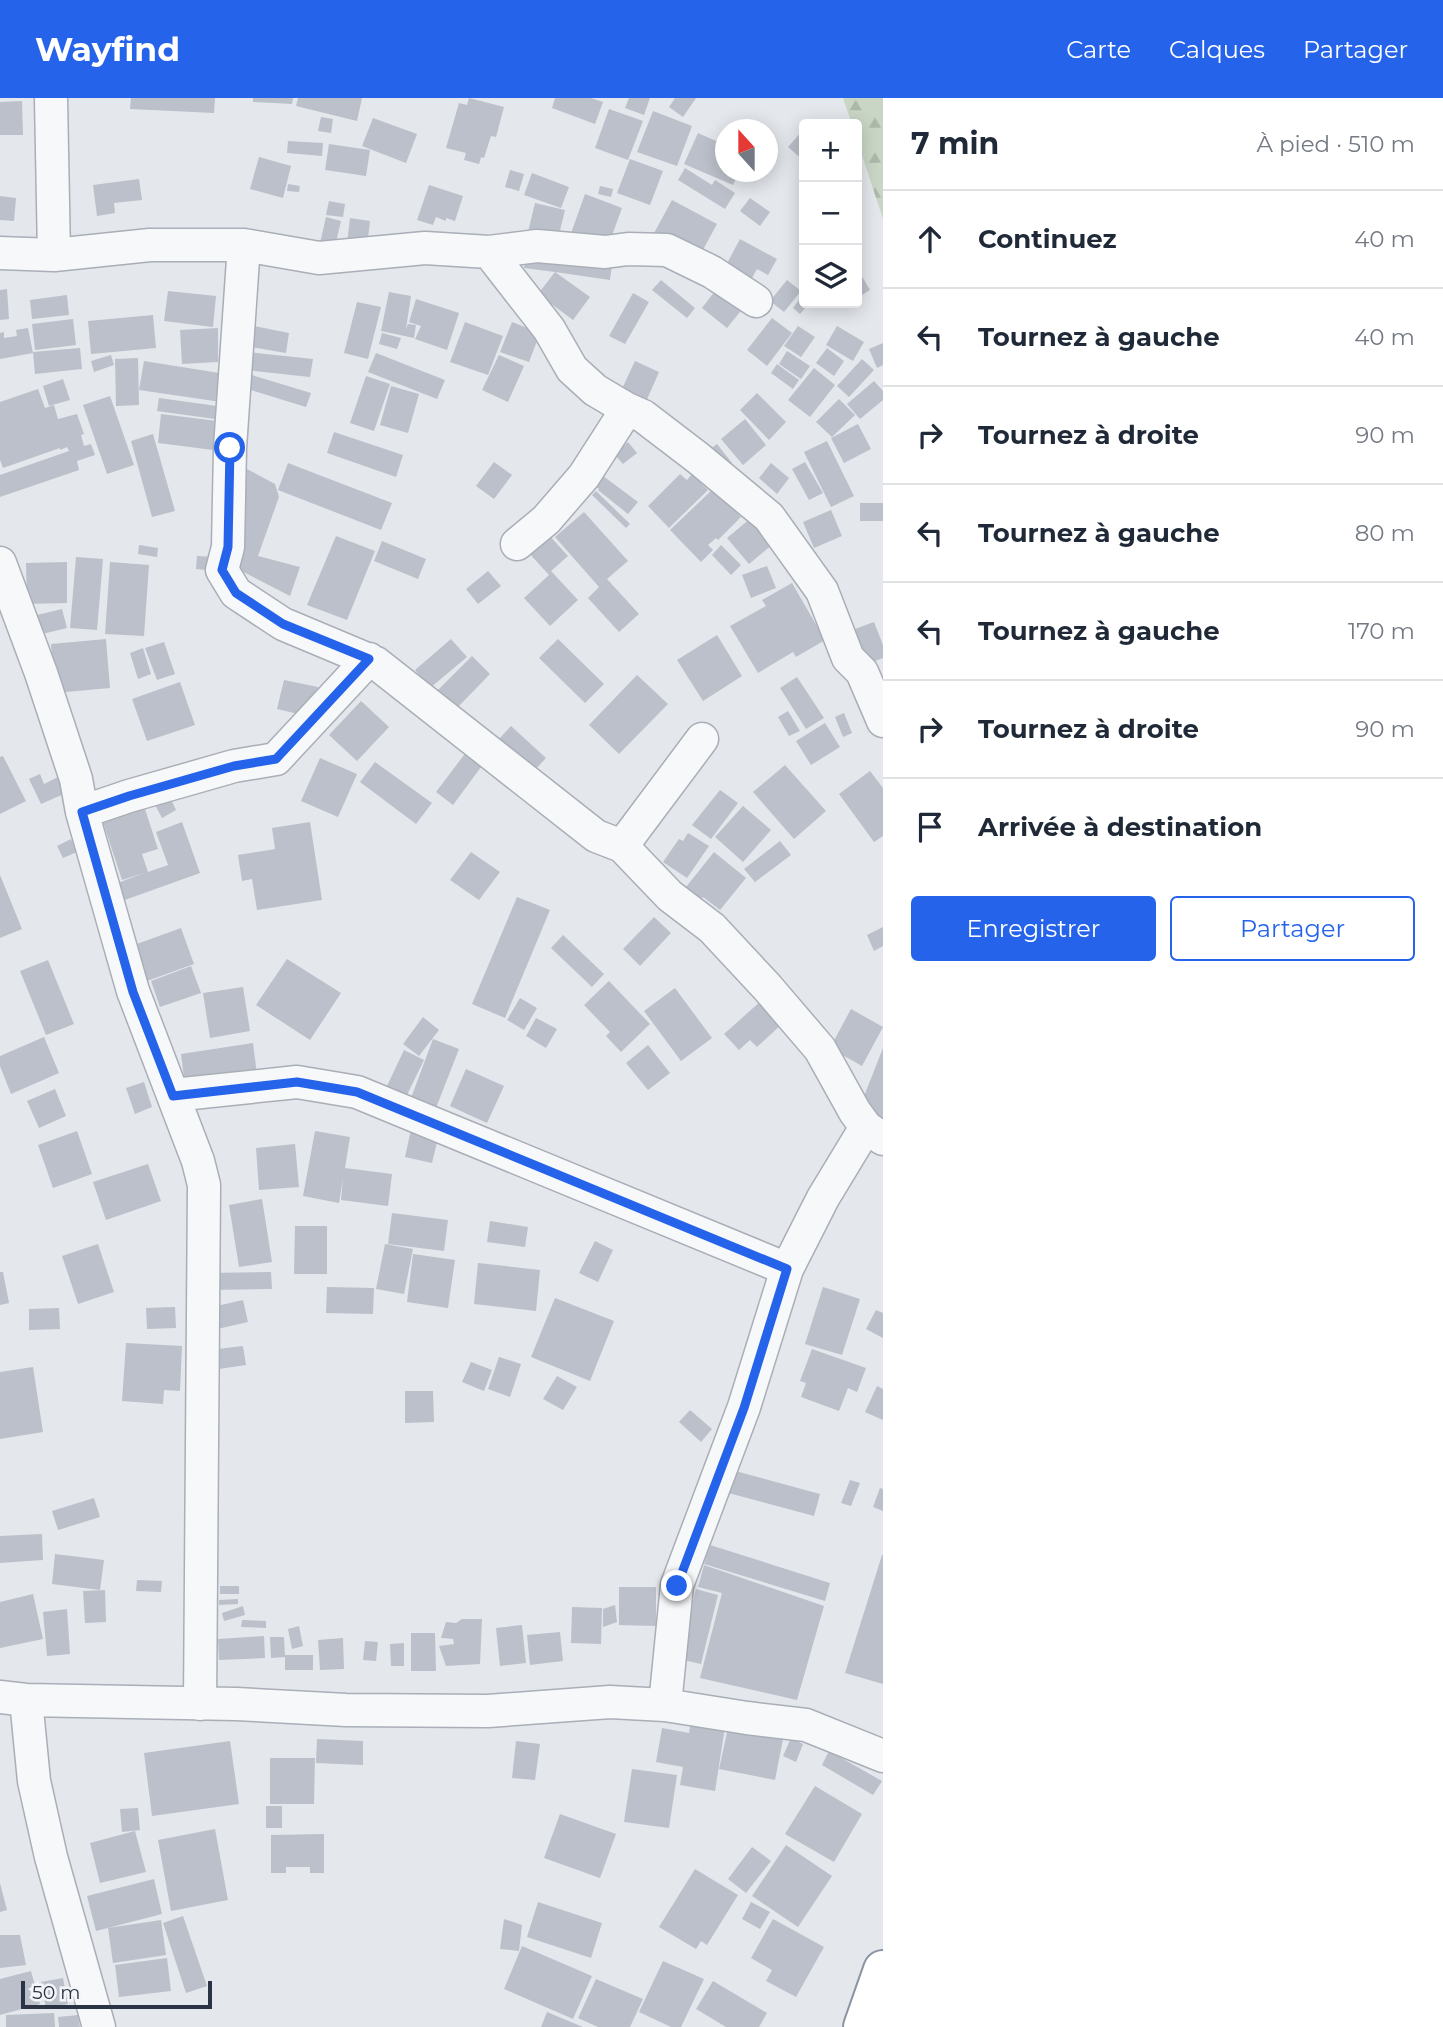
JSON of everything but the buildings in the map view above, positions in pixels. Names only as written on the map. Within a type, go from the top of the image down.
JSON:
[{"type":"highway","points":[[863,2027],[883,1970]]},
{"type":"street","points":[[51,98],[54,255]]},
{"type":"street","points":[[0,253],[54,255],[150,245],[244,245],[319,258],[425,248],[489,252],[537,246],[605,252],[628,249],[667,250],[712,272],[756,301]]},
{"type":"street","points":[[244,245],[230,448],[228,547],[222,570],[236,593],[283,624],[369,659],[596,836],[622,846],[670,896],[712,928],[767,987],[820,1049],[855,1112],[875,1133],[823,1198],[787,1269],[744,1408],[677,1586],[665,1705]]},
{"type":"street","points":[[489,252],[550,329],[572,369],[595,390],[643,416],[769,517],[822,591],[848,658],[862,672],[883,721]]},
{"type":"street","points":[[517,544],[546,520],[584,476],[627,409]]},
{"type":"street","points":[[0,563],[6,600],[41,674],[76,779],[82,812],[133,992],[198,1161],[204,1185],[200,1704]]},
{"type":"street","points":[[82,812],[234,766],[276,759],[369,659]]},
{"type":"street","points":[[622,846],[702,739]]},
{"type":"street","points":[[173,1096],[297,1082],[357,1092],[787,1269]]},
{"type":"street","points":[[99,2027],[51,1857],[13,1698],[346,1710],[488,1711],[610,1702],[665,1705],[806,1725],[883,1756]]},
{"type":"green space","points":[[843,98],[883,98],[883,219],[862,155],[862,119],[850,119]]},
{"type":"route","points":[[230,448],[228,547],[222,570],[236,593],[283,624],[369,659],[276,759],[234,766],[82,812],[133,992],[173,1096],[297,1082],[357,1092],[787,1269],[744,1408],[677,1586]]}]
